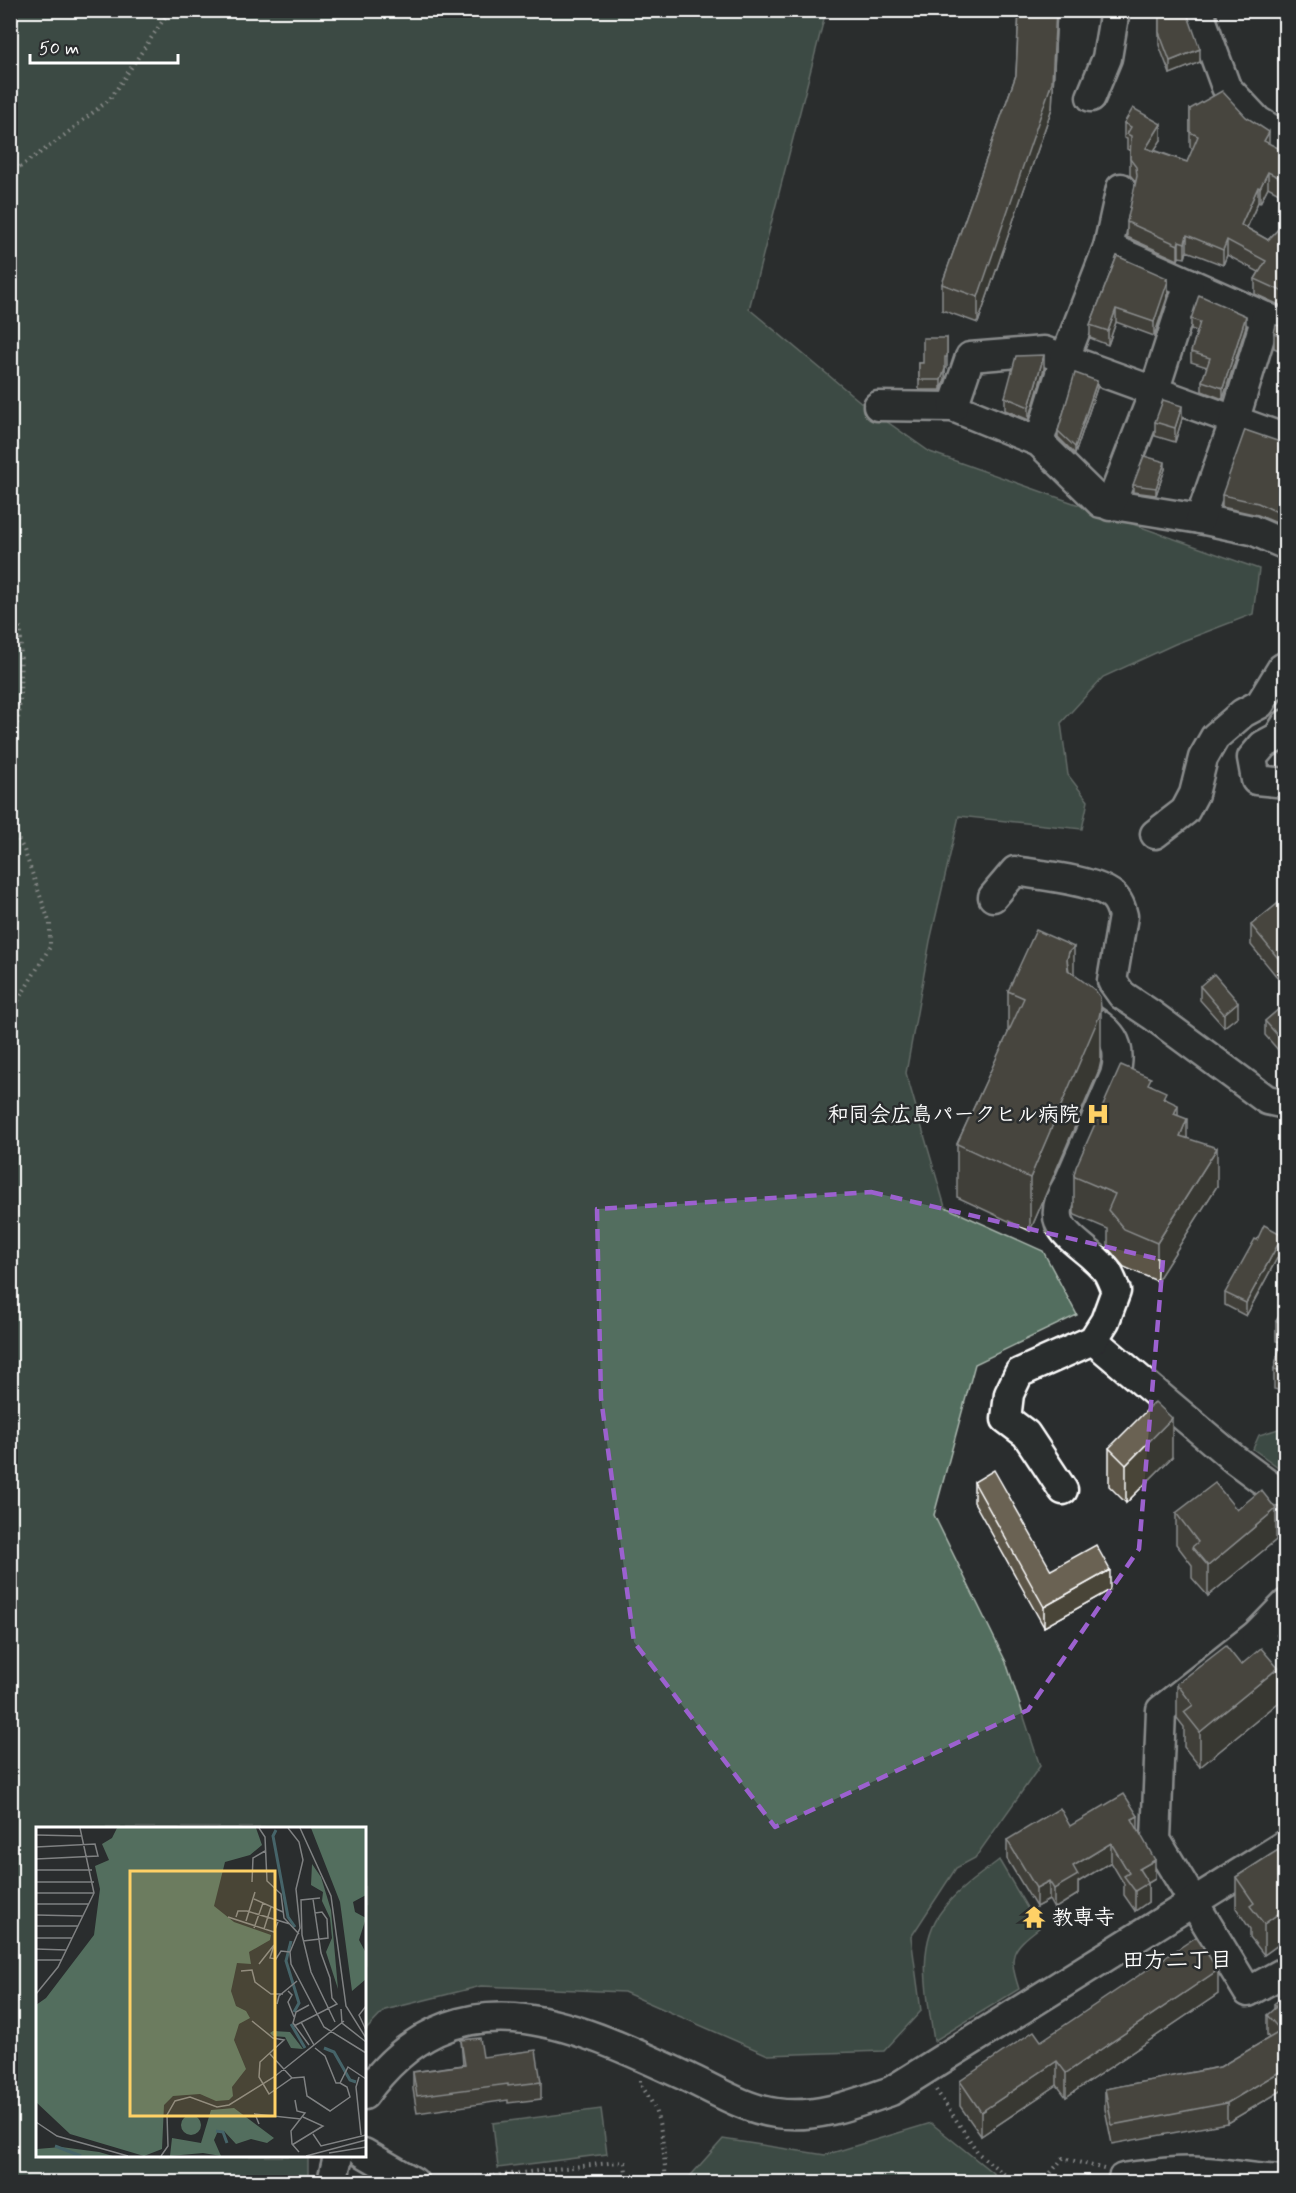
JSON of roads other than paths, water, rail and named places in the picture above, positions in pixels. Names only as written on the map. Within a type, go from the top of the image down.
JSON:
[{"type":"street","points":[[1091,97],[1107,58],[1115,10]]},
{"type":"street","points":[[1200,10],[1226,87],[1258,121],[1286,138]]},
{"type":"street","points":[[1039,442],[1065,358],[1108,247],[1121,188]]},
{"type":"street","points":[[1108,247],[1276,321],[1234,422],[1200,519]]},
{"type":"street","points":[[1110,506],[1154,392],[1189,283]]},
{"type":"street","points":[[953,407],[970,357],[1044,351],[1286,439]]},
{"type":"street","points":[[878,406],[953,407],[1039,442],[1101,503],[1252,530],[1286,545]]},
{"type":"street","points":[[1155,834],[1185,811],[1194,794],[1203,758],[1215,737],[1243,712],[1260,704],[1282,668],[1286,666]]},
{"type":"street","points":[[1286,724],[1278,737],[1263,745],[1252,758],[1256,780],[1286,783]]},
{"type":"street","points":[[993,897],[1015,871],[1094,885],[1112,895],[1121,906],[1123,916],[1112,981],[1122,995],[1267,1100],[1286,1104]]},
{"type":"street","points":[[1063,1490],[1026,1434],[1006,1419],[1009,1394],[1019,1373],[1094,1340],[1105,1321],[1116,1291],[1107,1271],[1059,1227],[1057,1209],[1060,1198],[1115,1075],[1119,1059],[1116,1044],[1106,1028],[1083,1014]]},
{"type":"street","points":[[1094,1340],[1234,1459],[1277,1491],[1286,1492]]},
{"type":"street","points":[[1286,1604],[1256,1635],[1161,1710],[1156,1840],[1248,1992],[1286,1971]]},
{"type":"street","points":[[1256,1635],[1286,1666]]},
{"type":"street","points":[[366,2092],[377,2077],[399,2055],[430,2034],[456,2024],[499,2016],[536,2019],[578,2030],[627,2049],[746,2105],[776,2113],[814,2114],[847,2107],[891,2091],[1286,1844]]},
{"type":"street","points":[[366,2154],[414,2182]]},
{"type":"street","points":[[332,2182],[338,2157]]},
{"type":"street","points":[[1122,2180],[1176,2171],[1207,2172],[1263,2180],[1286,2180]]},
{"type":"place","name":"和同会広島パークヒル病院","points":[[1098,1114]]},
{"type":"place","name":"教専寺","points":[[1034,1917]]},
{"type":"district","name":"田方二丁目","points":[[1177,1959]]}]
